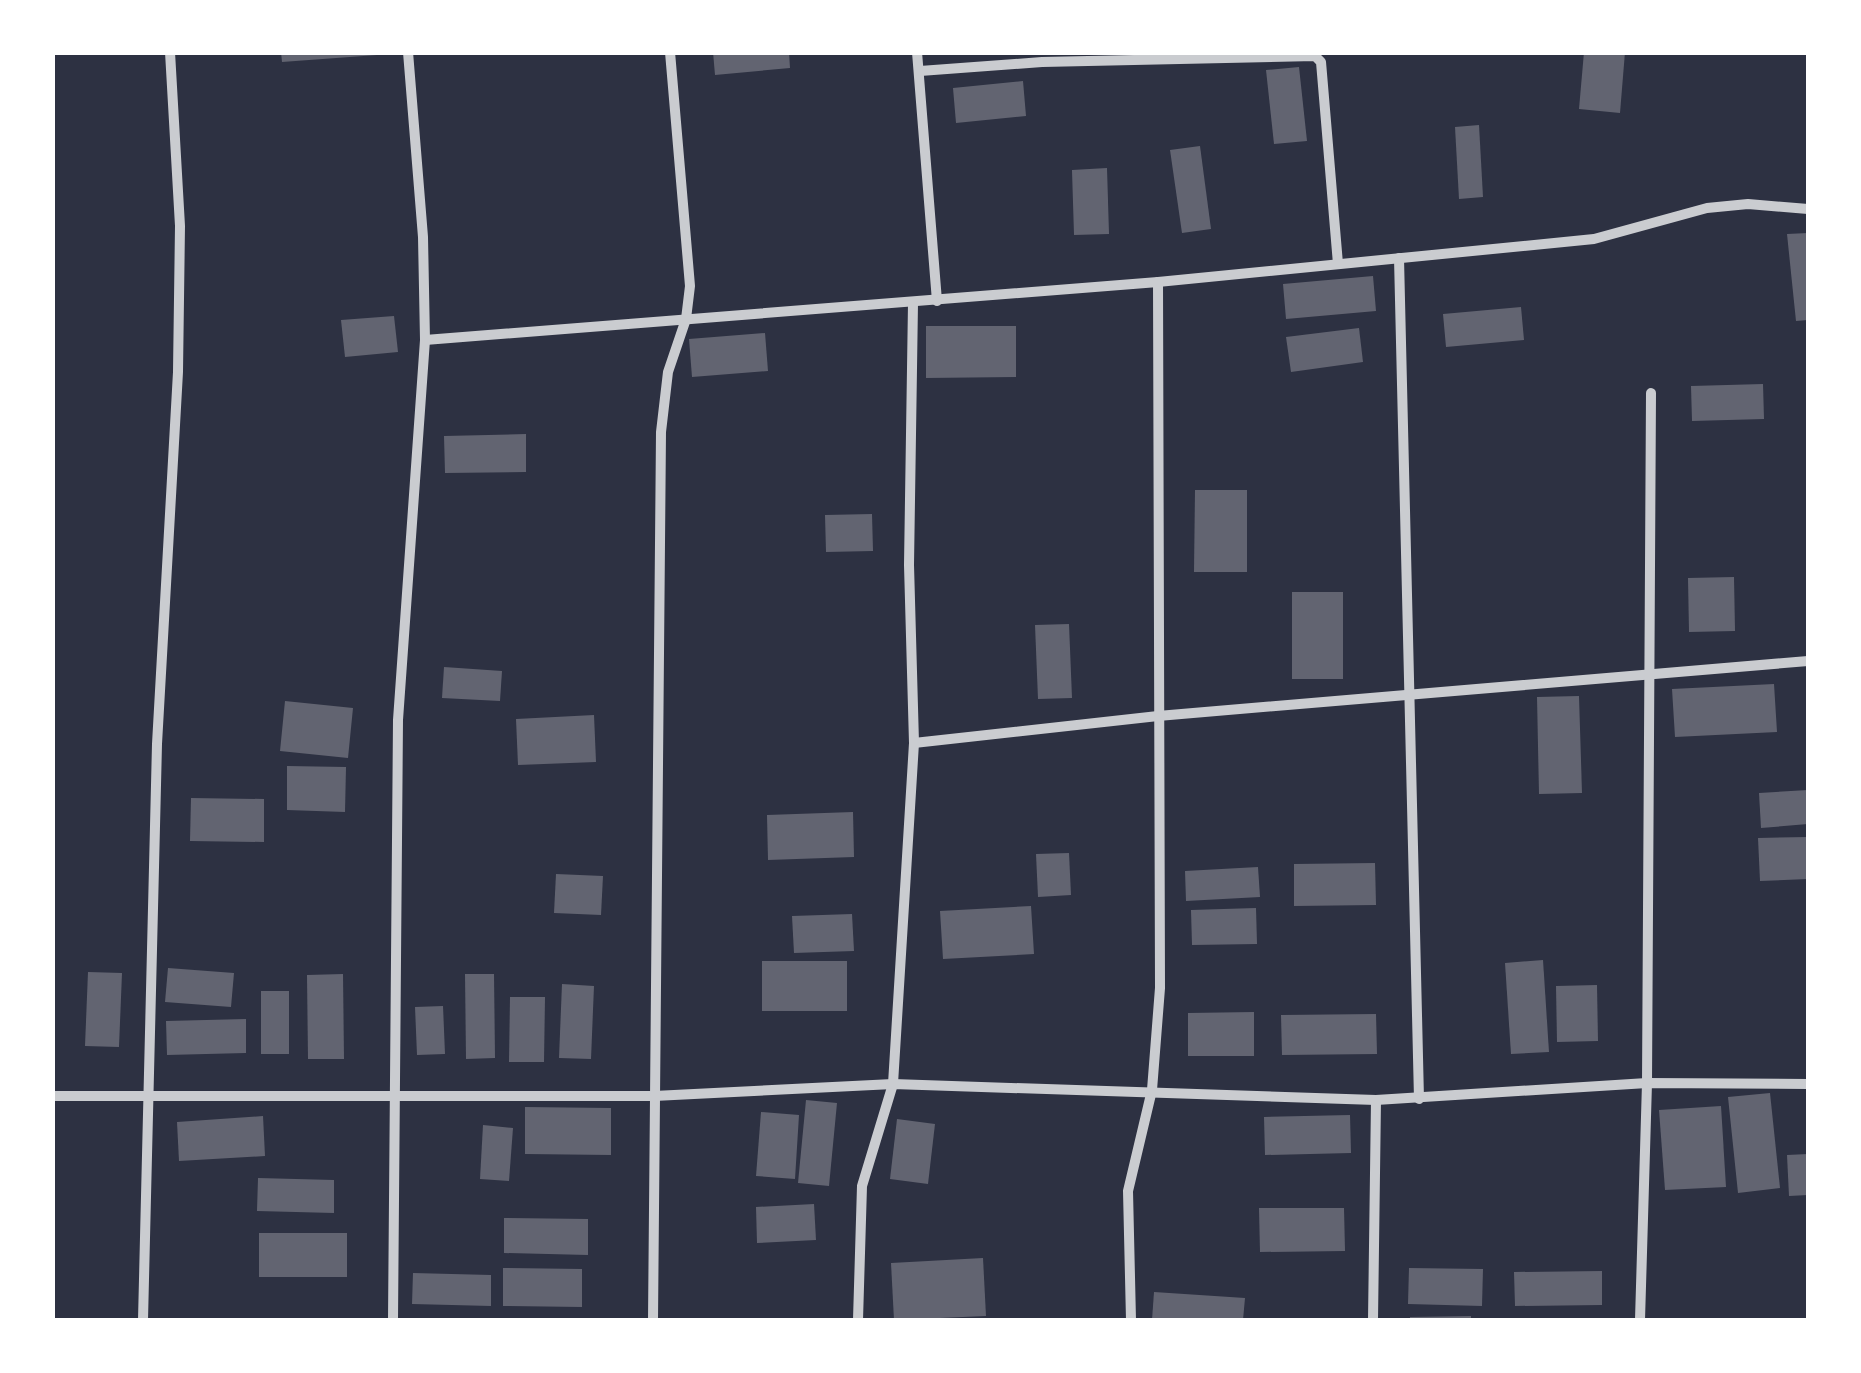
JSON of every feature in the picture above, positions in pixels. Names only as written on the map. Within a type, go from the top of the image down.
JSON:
[{"type":"street","points":[[143,1320],[157,744],[178,372],[180,226],[170,52]]},
{"type":"street","points":[[393,1320],[398,720],[424,340],[424,237],[408,52]]},
{"type":"street","points":[[653,1320],[660,432],[668,372],[686,319],[690,286],[670,52]]},
{"type":"street","points":[[918,52],[937,301]]},
{"type":"street","points":[[920,71],[1042,57],[1307,53],[1321,62],[1338,264]]},
{"type":"street","points":[[424,340],[1158,282],[1594,239],[1706,208],[1748,204],[1808,210]]},
{"type":"street","points":[[1399,258],[1418,1099]]},
{"type":"street","points":[[1131,1320],[1128,1191],[1152,1090],[1160,988],[1158,282]]},
{"type":"street","points":[[858,1320],[862,1186],[894,1084],[914,743],[909,565],[913,303]]},
{"type":"street","points":[[1640,1320],[1647,1083],[1651,392]]},
{"type":"street","points":[[914,743],[1158,716],[1808,661]]},
{"type":"street","points":[[52,1096],[654,1096],[894,1084],[1376,1100],[1647,1083],[1808,1084]]},
{"type":"street","points":[[1373,1320],[1376,1100]]},
{"type":"building","points":[[281,52],[377,52],[377,55],[282,62]]},
{"type":"building","points":[[713,52],[789,52],[790,68],[715,75]]},
{"type":"building","points":[[1584,52],[1625,52],[1620,113],[1579,109]]},
{"type":"building","points":[[1299,67],[1307,141],[1274,144],[1266,70]]},
{"type":"building","points":[[1023,81],[1026,116],[956,123],[953,88]]},
{"type":"building","points":[[1479,125],[1483,197],[1459,199],[1455,127]]},
{"type":"building","points":[[1200,146],[1211,229],[1182,233],[1170,150]]},
{"type":"building","points":[[1107,168],[1109,234],[1074,235],[1072,170]]},
{"type":"building","points":[[1808,233],[1808,320],[1796,321],[1787,234]]},
{"type":"building","points":[[1373,276],[1376,311],[1286,319],[1283,284]]},
{"type":"building","points":[[1521,307],[1524,340],[1446,347],[1443,314]]},
{"type":"building","points":[[394,316],[398,352],[345,357],[341,320]]},
{"type":"building","points":[[926,326],[1016,326],[1016,377],[926,378]]},
{"type":"building","points":[[1359,328],[1363,362],[1291,372],[1286,337]]},
{"type":"building","points":[[765,333],[768,371],[692,377],[689,339]]},
{"type":"building","points":[[1763,384],[1764,419],[1692,421],[1691,386]]},
{"type":"building","points":[[526,434],[526,472],[445,473],[444,436]]},
{"type":"building","points":[[1195,490],[1247,490],[1247,572],[1194,572]]},
{"type":"building","points":[[872,514],[873,551],[826,552],[825,515]]},
{"type":"building","points":[[1734,577],[1735,631],[1689,632],[1688,578]]},
{"type":"building","points":[[1292,592],[1343,592],[1343,679],[1292,679]]},
{"type":"building","points":[[1069,624],[1072,698],[1038,699],[1035,625]]},
{"type":"building","points":[[444,667],[502,671],[500,701],[442,698]]},
{"type":"building","points":[[1774,684],[1777,732],[1675,737],[1672,689]]},
{"type":"building","points":[[1579,696],[1582,793],[1539,794],[1537,697]]},
{"type":"building","points":[[285,701],[353,708],[348,758],[280,751]]},
{"type":"building","points":[[594,715],[596,762],[518,765],[516,719]]},
{"type":"building","points":[[287,766],[346,767],[345,812],[287,810]]},
{"type":"building","points":[[1808,790],[1808,824],[1761,828],[1759,793]]},
{"type":"building","points":[[191,798],[264,799],[264,842],[190,841]]},
{"type":"building","points":[[853,812],[854,857],[768,860],[767,815]]},
{"type":"building","points":[[1808,837],[1808,879],[1760,881],[1758,838]]},
{"type":"building","points":[[1069,853],[1071,895],[1038,897],[1036,854]]},
{"type":"building","points":[[1375,863],[1376,905],[1294,906],[1294,864]]},
{"type":"building","points":[[1258,867],[1260,897],[1186,901],[1185,871]]},
{"type":"building","points":[[556,874],[603,876],[601,915],[554,913]]},
{"type":"building","points":[[1031,906],[1034,954],[943,959],[940,911]]},
{"type":"building","points":[[1256,908],[1257,944],[1192,945],[1191,910]]},
{"type":"building","points":[[852,914],[854,951],[794,953],[792,916]]},
{"type":"building","points":[[1543,960],[1549,1052],[1511,1054],[1505,963]]},
{"type":"building","points":[[762,961],[847,961],[847,1011],[762,1011]]},
{"type":"building","points":[[168,968],[234,973],[231,1007],[165,1002]]},
{"type":"building","points":[[88,972],[122,973],[119,1047],[85,1046]]},
{"type":"building","points":[[343,974],[344,1059],[308,1059],[307,975]]},
{"type":"building","points":[[465,974],[494,974],[495,1058],[466,1059]]},
{"type":"building","points":[[562,984],[594,986],[591,1059],[559,1058]]},
{"type":"building","points":[[1597,985],[1598,1041],[1557,1042],[1556,986]]},
{"type":"building","points":[[261,991],[289,991],[289,1054],[261,1054]]},
{"type":"building","points":[[510,997],[545,997],[544,1062],[509,1062]]},
{"type":"building","points":[[443,1006],[445,1054],[417,1055],[415,1007]]},
{"type":"building","points":[[1254,1012],[1254,1056],[1188,1056],[1188,1013]]},
{"type":"building","points":[[1376,1014],[1377,1054],[1282,1055],[1281,1015]]},
{"type":"building","points":[[246,1019],[246,1053],[167,1055],[166,1021]]},
{"type":"building","points":[[1770,1093],[1780,1188],[1738,1193],[1728,1097]]},
{"type":"building","points":[[806,1100],[837,1103],[829,1186],[798,1183]]},
{"type":"building","points":[[1721,1106],[1726,1187],[1665,1190],[1659,1110]]},
{"type":"building","points":[[525,1107],[611,1108],[611,1155],[525,1154]]},
{"type":"building","points":[[761,1112],[799,1115],[795,1179],[756,1176]]},
{"type":"building","points":[[1350,1115],[1351,1153],[1265,1155],[1264,1117]]},
{"type":"building","points":[[263,1116],[265,1156],[179,1161],[177,1122]]},
{"type":"building","points":[[897,1119],[935,1124],[928,1184],[890,1179]]},
{"type":"building","points":[[483,1125],[513,1128],[509,1181],[480,1179]]},
{"type":"building","points":[[1808,1154],[1808,1195],[1789,1196],[1787,1155]]},
{"type":"building","points":[[258,1178],[334,1180],[334,1213],[257,1211]]},
{"type":"building","points":[[814,1204],[816,1240],[757,1243],[756,1207]]},
{"type":"building","points":[[1259,1208],[1344,1208],[1345,1251],[1260,1252]]},
{"type":"building","points":[[504,1218],[588,1219],[588,1255],[504,1253]]},
{"type":"building","points":[[259,1233],[347,1233],[347,1277],[259,1277]]},
{"type":"building","points":[[983,1258],[986,1316],[894,1320],[891,1263]]},
{"type":"building","points":[[503,1268],[582,1269],[582,1307],[503,1306]]},
{"type":"building","points":[[1409,1268],[1483,1269],[1482,1306],[1408,1304]]},
{"type":"building","points":[[1602,1271],[1602,1305],[1515,1306],[1514,1272]]},
{"type":"building","points":[[413,1273],[491,1275],[491,1306],[412,1304]]},
{"type":"building","points":[[1154,1292],[1245,1298],[1243,1320],[1152,1320]]},
{"type":"building","points":[[1471,1316],[1471,1320],[1410,1320],[1410,1317]]}]
